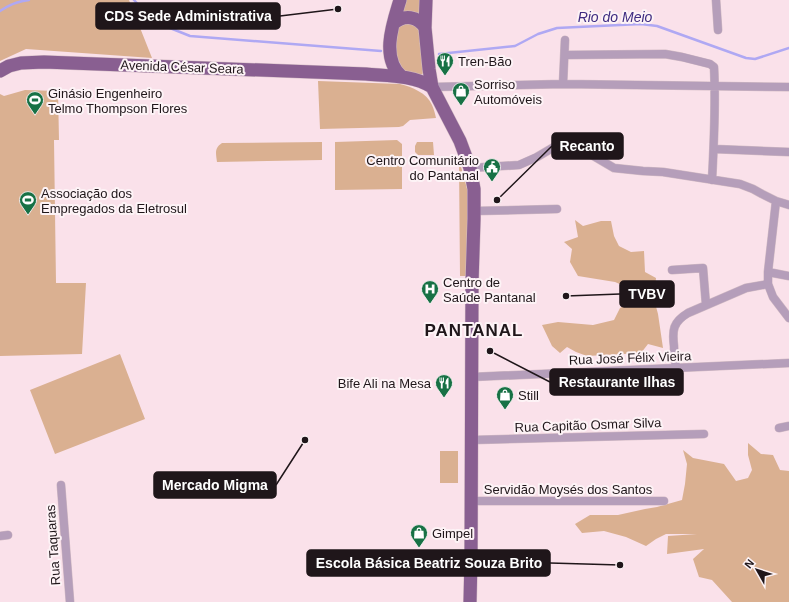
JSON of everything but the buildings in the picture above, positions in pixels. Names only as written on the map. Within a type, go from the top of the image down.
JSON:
[{"type":"main road","points":[[400,0],[393,24],[390,44],[391,59],[395,70],[402,77]]},
{"type":"main road","points":[[426,0],[425,28],[432,87],[460,141],[470,168],[474,189],[470,602]]},
{"type":"main road","points":[[393,24],[400,19],[408,17],[417,19],[425,28]]},
{"type":"main road","name":"Avenida César Seara","points":[[366,74],[385,67],[391,59]]},
{"type":"main road","name":"Avenida César Seara","points":[[0,71],[21,63],[44,62],[366,74],[416,79],[432,87]]},
{"type":"main road","points":[[416,79],[421,77],[429,69]]},
{"type":"street","points":[[716,0],[718,30]]},
{"type":"street","points":[[563,84],[565,40]]},
{"type":"street","points":[[565,55],[665,54],[710,64],[714,68],[715,86],[712,180]]},
{"type":"street","points":[[432,87],[563,84],[789,87]]},
{"type":"street","points":[[470,168],[519,164],[528,162],[554,146],[571,146],[580,148],[614,168],[663,172],[740,184],[776,201],[789,205]]},
{"type":"street","points":[[714,149],[789,152]]},
{"type":"street","points":[[776,201],[768,284],[773,297],[789,318]]},
{"type":"street","points":[[474,211],[557,209]]},
{"type":"street","points":[[672,270],[703,268],[706,305]]},
{"type":"street","points":[[768,272],[789,276]]},
{"type":"street","points":[[676,368],[673,335],[676,322],[681,317],[746,288],[768,284]]},
{"type":"street","name":"Rua José Félix Vieira","points":[[472,377],[789,363]]},
{"type":"street","points":[[779,428],[789,426]]},
{"type":"street","name":"Rua Capitão Osmar Silva","points":[[472,440],[704,434]]},
{"type":"street","name":"Rua Taquaras","points":[[61,485],[70,602]]},
{"type":"street","name":"Servidão Moysés dos Santos","points":[[472,501],[664,501]]},
{"type":"shaded area","points":[[0,0],[129,0],[152,58],[26,49],[0,61]]},
{"type":"shaded area","points":[[402,0],[424,0],[423,21],[397,18]]},
{"type":"shaded area","points":[[420,23],[426,71],[413,78],[395,66],[395,25]]},
{"type":"shaded area","points":[[318,81],[405,85],[419,91],[427,97],[433,107],[436,118],[410,120],[403,126],[399,127],[320,129]]},
{"type":"shaded area","name":"Associação dos Empregados da Eletrosul","points":[[25,90],[58,91],[59,140],[54,140],[56,283],[86,283],[82,354],[0,356],[0,94],[4,96]]},
{"type":"shaded area","points":[[397,140],[402,144],[402,189],[335,190],[335,142]]},
{"type":"shaded area","points":[[322,142],[322,160],[217,162],[217,149],[222,143]]},
{"type":"shaded area","points":[[417,142],[433,142],[434,155],[418,155],[415,152]]},
{"type":"shaded area","points":[[459,163],[469,196],[466,276],[460,276]]},
{"type":"shaded area","points":[[575,220],[583,226],[601,221],[611,221],[614,236],[619,246],[631,252],[644,251],[645,272],[656,278],[654,299],[658,314],[663,348],[648,344],[641,353],[587,356],[567,347],[560,353],[552,346],[542,325],[558,322],[593,325],[614,320],[620,308],[638,297],[636,291],[615,282],[578,276],[570,262],[572,249],[564,242],[578,237]]},
{"type":"shaded area","points":[[120,354],[145,419],[55,454],[30,390]]},
{"type":"shaded area","points":[[748,443],[761,454],[773,455],[780,470],[789,471],[789,602],[732,602],[712,580],[699,577],[693,559],[704,549],[667,554],[668,536],[697,534],[666,534],[646,546],[626,537],[604,531],[582,533],[575,524],[590,515],[618,515],[682,500],[687,464],[683,450],[693,458],[724,464],[736,481],[748,478],[752,470],[748,455]]},
{"type":"shaded area","points":[[440,451],[458,451],[458,483],[440,483]]},
{"type":"waterway","points":[[0,11],[21,1],[29,0]]},
{"type":"waterway","name":"Rio do Meio","points":[[134,0],[142,9],[165,26],[190,36],[381,51]]},
{"type":"waterway","name":"Rio do Meio","points":[[439,54],[515,46],[538,34],[557,28],[641,24],[657,26],[746,58],[755,59],[789,48]]},
{"type":"place","name":"CDS Sede Administrativa","points":[[338,9]]},
{"type":"place","name":"Tren-Bão","points":[[445,76]]},
{"type":"place","name":"Sorriso Automóveis","points":[[461,106]]},
{"type":"place","name":"Ginásio Engenheiro Telmo Thompson Flores","points":[[35,115]]},
{"type":"place","name":"Centro Comunitário do Pantanal","points":[[492,182]]},
{"type":"place","name":"Recanto","points":[[497,200]]},
{"type":"place","name":"Associação dos Empregados da Eletrosul","points":[[28,215]]},
{"type":"place","name":"TVBV","points":[[566,296]]},
{"type":"place","name":"Centro de Saúde Pantanal","points":[[430,304]]},
{"type":"place","name":"Restaurante Ilhas","points":[[490,351]]},
{"type":"place","name":"Bife Ali na Mesa","points":[[444,398]]},
{"type":"place","name":"Still","points":[[505,410]]},
{"type":"place","name":"Mercado Migma","points":[[305,440]]},
{"type":"place","name":"Gimpel","points":[[419,548]]},
{"type":"place","name":"Escola Básica Beatriz Souza Brito","points":[[620,565]]},
{"type":"district","name":"PANTANAL","points":[[474,330]]}]
